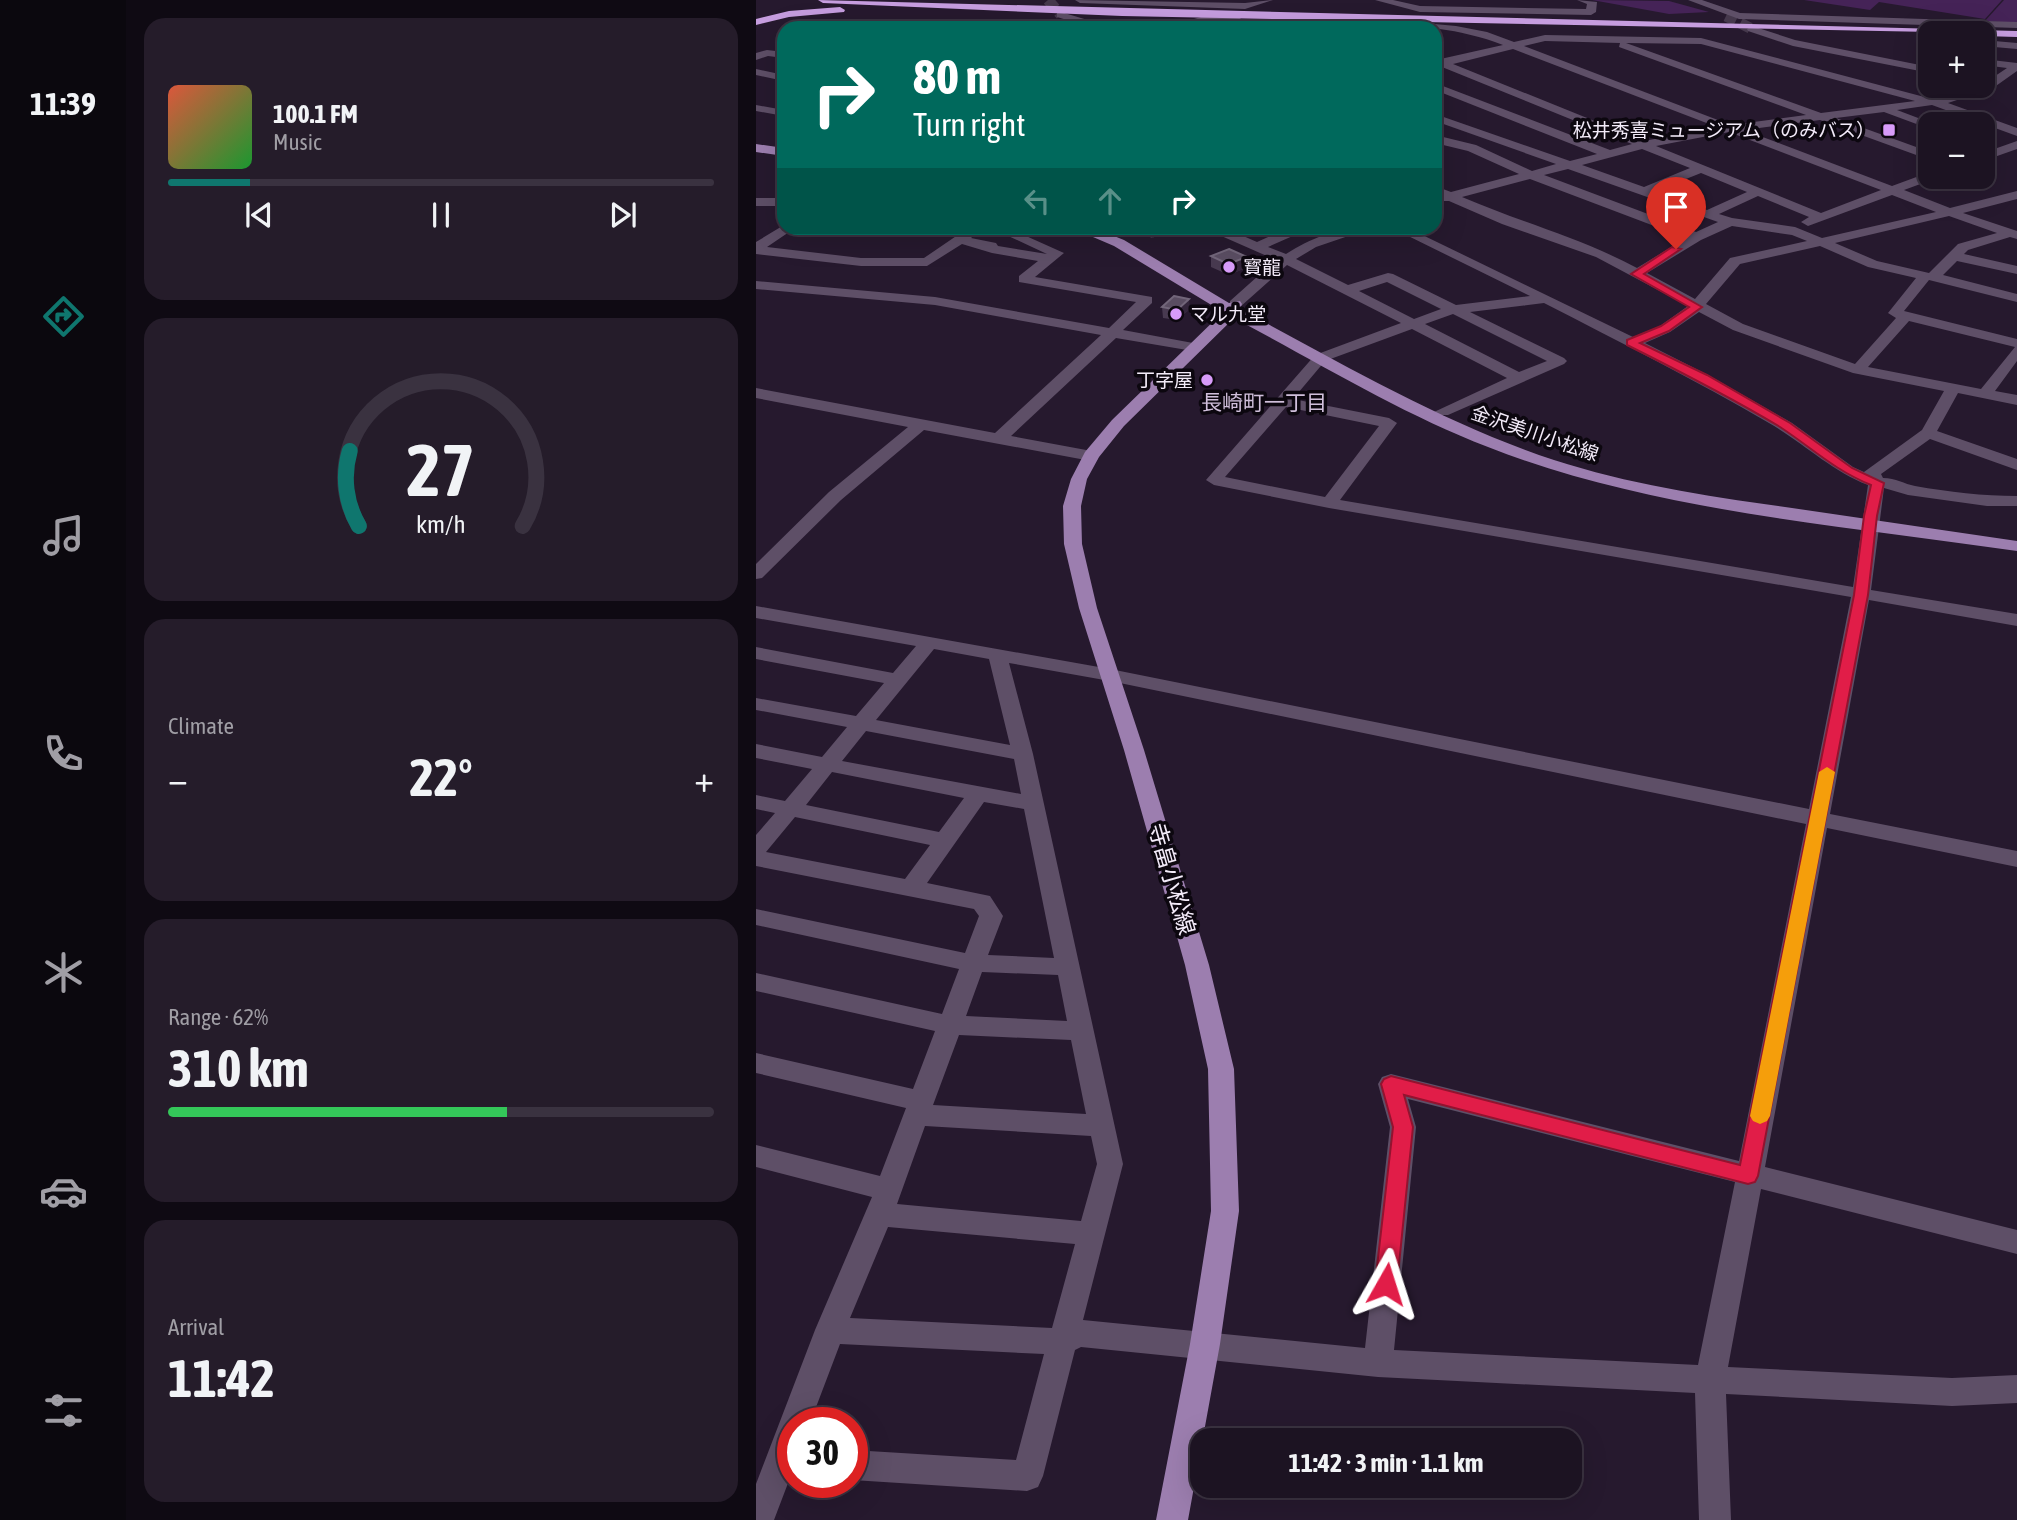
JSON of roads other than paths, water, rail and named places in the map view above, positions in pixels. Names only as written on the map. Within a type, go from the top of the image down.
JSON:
[{"type":"highway","points":[[823,0],[1144,13]]},
{"type":"highway","points":[[895,0],[1238,16],[1758,21],[2017,32]]},
{"type":"highway","points":[[985,0],[1238,16]]},
{"type":"highway","points":[[756,22],[789,14],[840,10],[1144,13],[2017,32]]},
{"type":"main road","points":[[756,146],[777,149]]},
{"type":"main road","name":"金沢美川小松線","points":[[1100,235],[1326,356],[1432,417],[1493,444],[1551,464],[1615,482],[1720,502],[1870,520],[2017,546]]},
{"type":"main road","points":[[1118,235],[1233,307]]},
{"type":"main road","name":"寺畠小松線","points":[[1171,1520],[1205,1344],[1224,1211],[1221,1069],[1197,965],[1088,608],[1073,544],[1072,506],[1079,479],[1091,456],[1118,423],[1233,307]]},
{"type":"main road","points":[[1326,356],[1507,440],[1617,473],[1870,520],[2017,537]]},
{"type":"street","points":[[1080,0],[1208,6],[1245,6],[1268,0]]},
{"type":"street","points":[[1380,0],[1420,9],[1591,12],[1592,2],[1583,0]]},
{"type":"street","points":[[1404,5],[1418,0]]},
{"type":"street","points":[[1693,0],[1739,16],[2017,25]]},
{"type":"street","points":[[1681,1],[1726,16]]},
{"type":"street","points":[[1042,21],[1057,15],[1079,21]]},
{"type":"street","points":[[975,21],[989,16]]},
{"type":"street","points":[[1198,21],[1238,16]]},
{"type":"street","points":[[1442,27],[1460,29],[1512,45],[1949,212],[2014,233]]},
{"type":"street","points":[[1752,29],[1793,43],[1918,68]]},
{"type":"street","points":[[1823,36],[1918,52]]},
{"type":"street","points":[[1442,62],[1545,38],[1674,39],[1724,45],[1962,112]]},
{"type":"street","points":[[1604,38],[1918,152]]},
{"type":"street","points":[[1995,44],[2017,46]]},
{"type":"street","points":[[756,57],[767,53],[777,54]]},
{"type":"street","points":[[1995,63],[2017,66]]},
{"type":"street","points":[[1442,65],[1820,217]]},
{"type":"street","points":[[1995,76],[2017,66]]},
{"type":"street","points":[[756,72],[777,76]]},
{"type":"street","points":[[1995,80],[2017,83]]},
{"type":"street","points":[[1442,89],[1606,153]]},
{"type":"street","points":[[1442,198],[1643,145],[1731,128],[1936,103],[1956,98]]},
{"type":"street","points":[[756,108],[777,112]]},
{"type":"street","points":[[1883,109],[1918,121]]},
{"type":"street","points":[[1995,119],[2007,115]]},
{"type":"street","points":[[1442,119],[1730,222],[1794,231],[1873,264],[1925,276],[1895,313],[2017,342]]},
{"type":"street","points":[[1995,123],[2017,131]]},
{"type":"street","points":[[1442,141],[1472,148],[1529,174],[1696,237]]},
{"type":"street","points":[[1995,153],[2017,145]]},
{"type":"street","points":[[1995,148],[2002,151]]},
{"type":"street","points":[[1646,191],[1699,169]]},
{"type":"street","points":[[1784,230],[1918,181]]},
{"type":"street","points":[[1708,214],[1756,192]]},
{"type":"street","points":[[1442,193],[1601,254],[1696,307],[1738,327],[1858,370],[2017,400]]},
{"type":"street","points":[[1631,343],[1665,329],[1696,307],[1735,261],[2017,195]]},
{"type":"street","points":[[756,202],[777,202]]},
{"type":"street","points":[[1636,274],[1696,237],[1730,222]]},
{"type":"street","points":[[2014,233],[1963,247],[1933,277],[2017,298]]},
{"type":"street","points":[[756,249],[777,235]]},
{"type":"street","points":[[756,249],[861,262],[927,262],[965,235]]},
{"type":"street","points":[[999,439],[1147,300],[1024,279],[1056,253],[1014,235]]},
{"type":"street","points":[[1232,235],[1287,260],[1519,378]]},
{"type":"street","points":[[1258,246],[1283,235]]},
{"type":"street","points":[[1233,307],[1287,260],[1311,244],[1337,235]]},
{"type":"street","points":[[1414,235],[1546,298],[1703,378],[1786,426],[1847,471],[1877,483],[1893,483],[1908,490],[1987,501],[2017,501]]},
{"type":"street","points":[[958,239],[991,246],[992,249],[1049,259]]},
{"type":"street","points":[[1955,256],[2017,270]]},
{"type":"street","points":[[1347,290],[1388,277],[1559,361],[1442,412]]},
{"type":"street","points":[[756,285],[935,301],[1193,347]]},
{"type":"street","points":[[1546,298],[1451,310],[1326,356],[1214,480],[1329,503],[2017,620]]},
{"type":"street","points":[[1858,370],[1906,316]]},
{"type":"street","points":[[1985,394],[2017,351]]},
{"type":"street","points":[[1715,1520],[1710,1382],[1861,595],[1877,483],[1872,473],[1928,433],[1953,388]]},
{"type":"street","points":[[756,393],[1091,456]]},
{"type":"street","points":[[1285,402],[1389,423],[1329,503]]},
{"type":"street","points":[[756,575],[835,496],[921,424]]},
{"type":"street","points":[[1928,433],[2017,465]]},
{"type":"street","points":[[756,612],[928,645],[1110,675],[2017,859]]},
{"type":"street","points":[[756,850],[928,645]]},
{"type":"street","points":[[756,653],[898,680]]},
{"type":"street","points":[[868,1466],[1027,1476],[1110,1164],[1023,754],[998,657]]},
{"type":"street","points":[[756,704],[1023,754]]},
{"type":"street","points":[[756,751],[1034,804]]},
{"type":"street","points":[[911,888],[979,793]]},
{"type":"street","points":[[756,802],[946,841]]},
{"type":"street","points":[[756,858],[982,902],[991,916],[884,1202],[801,1407]]},
{"type":"street","points":[[756,917],[973,963],[1068,967]]},
{"type":"street","points":[[756,982],[950,1025],[1082,1031]]},
{"type":"street","points":[[756,1063],[919,1108],[1102,1126]]},
{"type":"street","points":[[1378,1363],[1403,1127],[1391,1084],[2017,1242]]},
{"type":"street","points":[[756,1156],[884,1202],[1091,1234]]},
{"type":"street","points":[[830,1330],[1063,1342],[1078,1333],[1378,1363],[1710,1382],[1952,1392],[2017,1389]]},
{"type":"street","points":[[758,1520],[777,1481]]},
{"type":"tunnel","points":[[1048,0],[1061,15]]},
{"type":"tunnel","points":[[1726,16],[1752,29]]},
{"type":"place","name":"松井秀喜ミュージアム（のみバス）","points":[[1889,130]]},
{"type":"place","name":"寳龍","points":[[1229,267]]},
{"type":"place","name":"マル九堂","points":[[1176,314]]},
{"type":"place","name":"丁字屋","points":[[1207,380]]},
{"type":"district","name":"長崎町一丁目","points":[[1264,402]]}]
